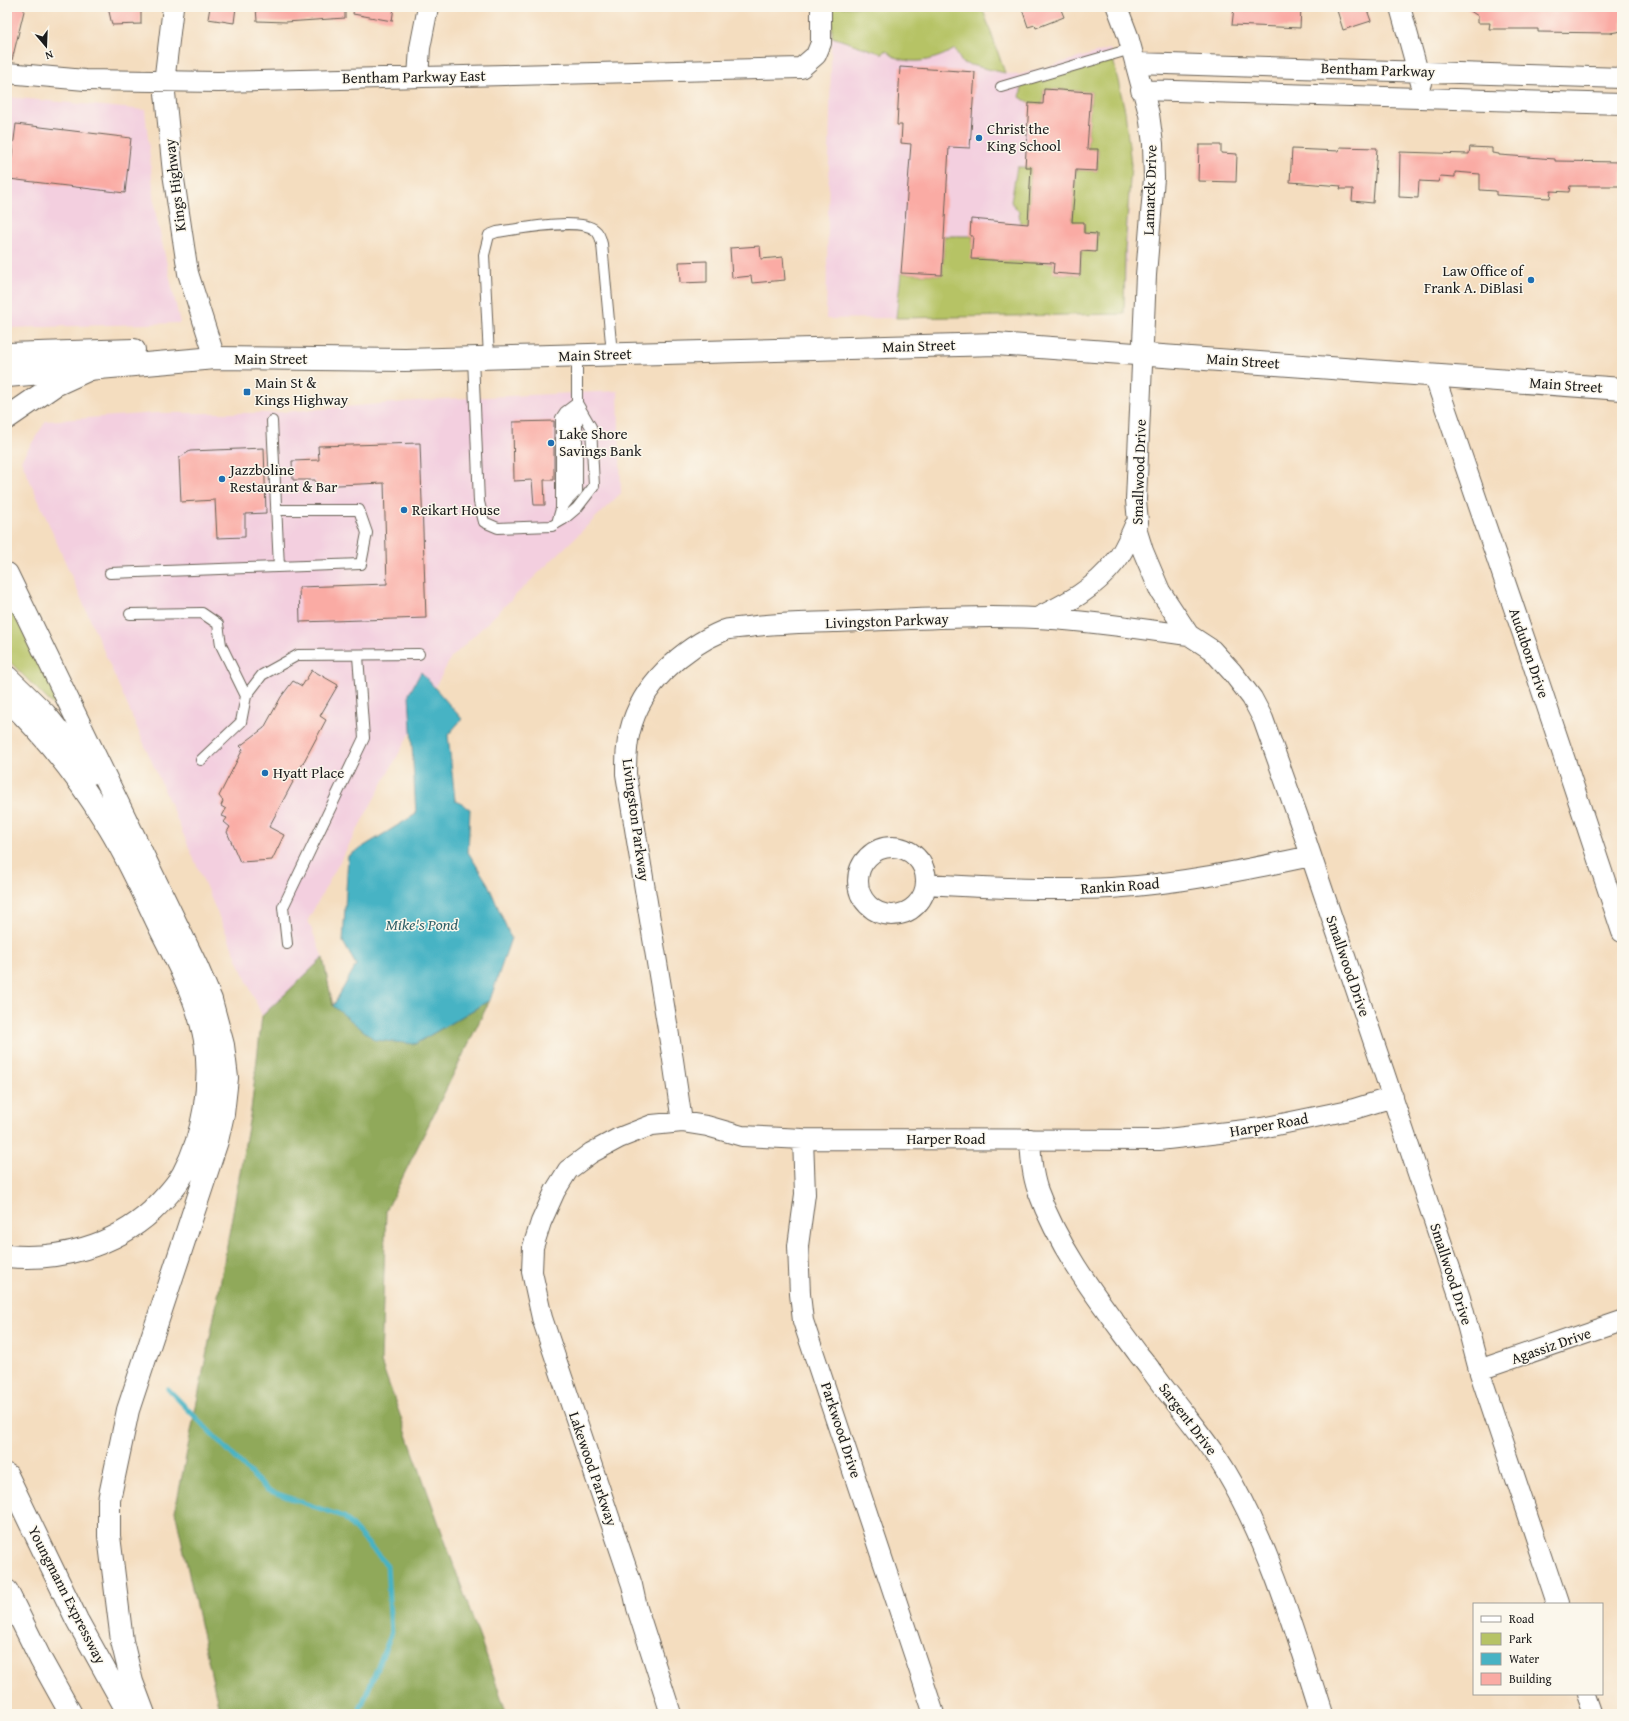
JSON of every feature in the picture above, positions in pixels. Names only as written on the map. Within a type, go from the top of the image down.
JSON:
[{"type":"main road","name":"Main Street","points":[[7,376],[215,358],[405,360],[996,344],[1622,389]]},
{"type":"main road","name":"Main Street","points":[[7,354],[108,352],[150,349],[215,358]]},
{"type":"main road","points":[[7,418],[55,385],[90,369]]},
{"type":"main road","points":[[7,574],[197,967],[211,1000],[223,1045],[227,1078],[223,1114],[217,1141],[128,1410],[109,1500],[109,1536],[122,1641],[132,1682],[144,1714]]},
{"type":"main road","points":[[7,677],[45,714],[70,742],[131,830]]},
{"type":"main road","points":[[7,699],[49,743],[74,776],[105,820],[125,856],[185,978],[196,1004],[205,1041],[207,1081],[204,1109],[196,1142],[183,1175],[166,1198],[144,1218],[123,1232],[97,1244],[65,1254],[29,1259],[7,1256]]},
{"type":"main road","name":"Youngmann Expressway","points":[[7,1475],[77,1620],[129,1714]]},
{"type":"main road","points":[[7,1591],[41,1660],[71,1714]]},
{"type":"main road","points":[[7,1608],[41,1660]]},
{"type":"street","name":"Kings Highway","points":[[172,7],[164,83],[173,173],[188,273],[215,358]]},
{"type":"street","points":[[418,77],[420,48],[428,7]]},
{"type":"street","name":"Bentham Parkway East","points":[[7,73],[85,80],[164,83],[801,68],[816,55],[821,43],[821,7]]},
{"type":"street","name":"Lamarck Drive","points":[[1117,7],[1133,56],[1141,90],[1149,114],[1153,144],[1154,178],[1146,275],[1143,354]]},
{"type":"street","points":[[1400,7],[1425,98]]},
{"type":"street","name":"Bentham Parkway","points":[[1133,56],[1417,71],[1622,78]]},
{"type":"street","name":"Bentham Parkway","points":[[1141,90],[1622,104]]},
{"type":"street","name":"Smallwood Drive","points":[[1143,354],[1136,500],[1138,522],[1135,525],[1160,591],[1189,635],[1212,650],[1232,672],[1252,698],[1263,719],[1393,1097],[1460,1298],[1479,1370],[1556,1603]]},
{"type":"street","name":"Audubon Drive","points":[[1434,375],[1531,657],[1622,932]]},
{"type":"street","name":"Livingston Parkway","points":[[1037,618],[1076,599],[1096,582],[1117,560],[1135,525]]},
{"type":"street","name":"Livingston Parkway","points":[[682,1122],[674,1060],[626,774],[626,752],[630,731],[637,710],[646,694],[660,676],[677,659],[696,645],[728,629],[764,625],[985,618],[1037,618],[1189,635]]},
{"type":"street","name":"Rankin Road","points":[[926,884],[1005,889],[1055,890],[1112,888],[1161,883],[1237,872],[1311,856]]},
{"type":"street","name":"Harper Road","points":[[541,1222],[555,1192],[568,1170],[591,1153],[619,1138],[652,1125],[682,1122],[707,1126],[742,1136],[803,1139],[1158,1140],[1262,1128],[1354,1109],[1393,1097]]},
{"type":"street","name":"Parkwood Drive","points":[[803,1139],[805,1194],[798,1246],[803,1321],[934,1714]]},
{"type":"street","name":"Sargent Drive","points":[[1030,1139],[1032,1166],[1037,1190],[1056,1231],[1073,1262],[1108,1314],[1203,1436],[1225,1470],[1244,1505],[1257,1532],[1291,1619],[1321,1714]]},
{"type":"street","name":"Lakewood Parkway","points":[[541,1222],[533,1247],[532,1272],[542,1318],[632,1585],[637,1608],[671,1714]]},
{"type":"street","name":"Agassiz Drive","points":[[1479,1370],[1622,1321]]},
{"type":"street","points":[[1586,1695],[1593,1714]]},
{"type":"lane","points":[[1001,87],[1133,56]]},
{"type":"lane","points":[[577,403],[591,427],[594,486],[576,508],[552,526],[498,528],[484,522],[479,502],[481,358],[484,255],[489,235],[497,232],[569,224],[585,225],[596,230],[600,236],[602,244],[612,354]]},
{"type":"lane","points":[[561,509],[577,491],[577,355]]},
{"type":"lane","points":[[557,523],[561,509],[561,418],[577,403]]},
{"type":"lane","points":[[568,410],[569,499]]},
{"type":"lane","points":[[272,421],[279,566]]},
{"type":"lane","points":[[110,573],[361,564],[367,533],[359,510],[276,510]]},
{"type":"lane","points":[[130,614],[202,613],[218,624],[222,645],[246,696]]},
{"type":"lane","points":[[201,760],[241,722],[246,696],[262,675],[298,655],[358,656],[419,654]]},
{"type":"lane","points":[[287,944],[283,907],[364,738],[358,656]]},
{"type":"shaded area","name":"Christ the King School","points":[[832,7],[982,7],[1005,73],[1018,75],[1110,49],[1113,59],[1046,79],[1113,61],[1125,111],[1131,165],[1124,314],[826,319]]},
{"type":"shaded area","points":[[7,97],[145,110],[156,215],[180,323],[7,328]]},
{"type":"shaded area","points":[[618,391],[621,493],[451,658],[308,920],[323,958],[262,1016],[21,460],[46,421],[157,413],[270,413],[441,399]]},
{"type":"green space","points":[[832,7],[982,7],[1005,73],[962,63],[955,49],[934,58],[910,61],[895,57],[885,50],[883,54],[832,37]]},
{"type":"green space","points":[[1113,59],[1125,111],[1131,165],[1125,249],[1124,314],[896,318],[901,273],[942,275],[944,236],[973,236],[972,259],[1054,263],[1054,273],[1080,275],[1081,251],[1096,251],[1097,234],[1084,233],[1084,223],[1072,222],[1076,170],[1097,171],[1098,149],[1087,149],[1091,92],[1044,89],[1043,104],[1029,103],[1020,97],[1022,86]]},
{"type":"green space","points":[[1017,167],[1031,167],[1028,224],[1020,223],[1019,212],[1011,202]]},
{"type":"green space","points":[[7,591],[69,721],[7,659]]},
{"type":"green space","points":[[323,958],[333,1006],[415,1044],[490,1000],[386,1211],[381,1362],[507,1714],[220,1714],[175,1511],[216,1307],[251,1110],[262,1016]]},
{"type":"water","name":"Mike's Pond","points":[[421,672],[462,719],[448,735],[455,800],[470,809],[468,852],[488,884],[511,938],[490,1000],[415,1044],[375,1040],[333,1006],[356,965],[343,942],[348,856],[416,814],[409,694]]},
{"type":"building","points":[[7,7],[25,7],[12,60],[7,59]]},
{"type":"building","points":[[108,7],[141,7],[141,24],[112,25]]},
{"type":"building","points":[[210,7],[236,7],[234,23],[208,19]]},
{"type":"building","points":[[256,7],[345,7],[345,18],[286,22],[257,21]]},
{"type":"building","points":[[354,7],[394,7],[392,21],[353,14]]},
{"type":"building","points":[[1029,7],[1060,7],[1064,17],[1036,28],[1035,25],[1028,27],[1022,9]]},
{"type":"building","points":[[1234,7],[1301,7],[1300,28],[1232,25]]},
{"type":"building","points":[[1336,7],[1366,7],[1371,21],[1343,30]]},
{"type":"building","points":[[1464,7],[1622,7],[1622,31],[1610,33],[1538,32],[1538,29],[1489,29],[1490,23],[1478,23],[1478,16]]},
{"type":"building","points":[[900,67],[975,72],[970,148],[949,147],[942,275],[901,273],[911,144],[901,143],[902,125],[897,125]]},
{"type":"building","points":[[1044,89],[1091,92],[1087,149],[1098,149],[1097,171],[1076,170],[1072,222],[1084,222],[1084,233],[1097,234],[1096,252],[1081,251],[1080,275],[1053,273],[1054,263],[971,259],[973,236],[970,236],[971,219],[1028,224],[1031,167],[1025,167],[1029,103],[1043,104]]},
{"type":"building","points":[[16,124],[131,138],[125,193],[9,179]]},
{"type":"building","points":[[1199,145],[1221,145],[1221,153],[1237,154],[1236,182],[1198,181]]},
{"type":"building","points":[[1340,147],[1377,148],[1373,203],[1352,201],[1353,189],[1340,189],[1341,186],[1290,182],[1292,149],[1339,151]]},
{"type":"building","points":[[1470,147],[1492,148],[1492,153],[1499,155],[1555,159],[1555,161],[1622,162],[1622,186],[1570,186],[1569,192],[1551,191],[1550,198],[1496,195],[1496,191],[1480,190],[1480,174],[1455,172],[1455,177],[1440,176],[1438,182],[1419,181],[1418,198],[1399,197],[1400,152],[1469,154]]},
{"type":"building","points":[[760,246],[761,259],[783,257],[785,280],[752,283],[751,276],[732,278],[730,248]]},
{"type":"building","points":[[707,261],[707,282],[680,283],[679,262]]},
{"type":"building","name":"Lake Shore Savings Bank","points":[[554,421],[554,480],[544,480],[545,505],[534,505],[532,480],[514,481],[513,422]]},
{"type":"building","name":"Reikart House","points":[[420,443],[426,618],[300,622],[299,587],[387,584],[384,483],[315,486],[315,480],[293,480],[292,461],[319,460],[318,446]]},
{"type":"building","name":"Jazzboline Restaurant & Bar","points":[[264,448],[266,513],[245,514],[245,537],[217,538],[215,500],[181,502],[179,458],[190,451]]},
{"type":"building","name":"Hyatt Place","points":[[312,670],[338,685],[320,716],[326,720],[269,827],[284,835],[272,860],[240,862],[227,832],[230,827],[224,822],[227,818],[222,816],[226,809],[221,806],[223,801],[219,796],[243,749],[240,746],[264,728],[281,697],[293,681],[302,686]]},
{"type":"waterway","points":[[168,1389],[267,1490],[344,1517],[387,1565],[391,1635],[358,1714]]},
{"type":"place","name":"Christ the King School","points":[[979,138]]},
{"type":"place","name":"Law Office of Frank A. DiBlasi","points":[[1531,280]]},
{"type":"place","name":"Main St & Kings Highway","points":[[247,392]]},
{"type":"place","name":"Lake Shore Savings Bank","points":[[551,443]]},
{"type":"place","name":"Jazzboline Restaurant & Bar","points":[[222,479]]},
{"type":"place","name":"Reikart House","points":[[404,510]]},
{"type":"place","name":"Hyatt Place","points":[[265,773]]}]
